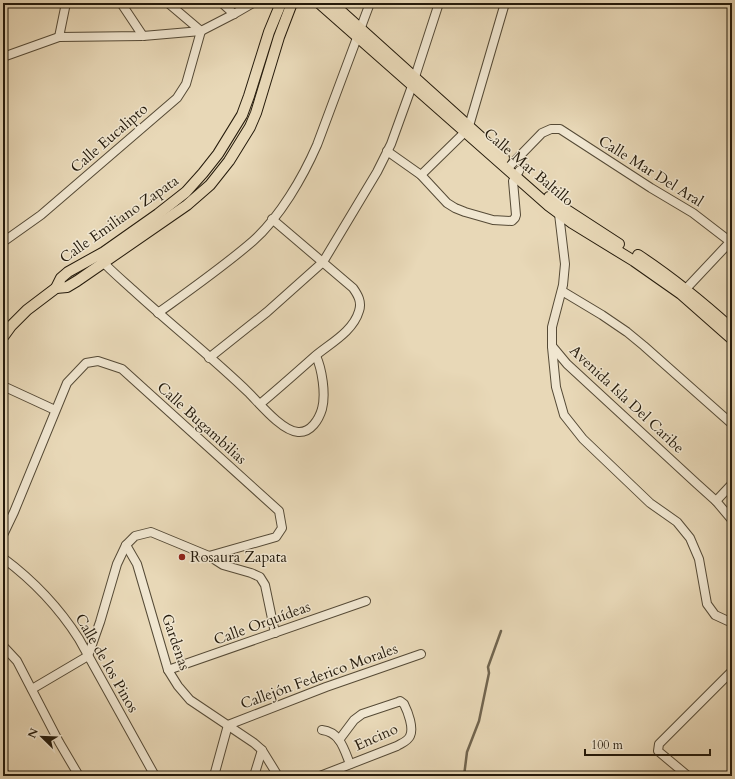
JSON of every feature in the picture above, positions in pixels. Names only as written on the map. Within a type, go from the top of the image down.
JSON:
[{"type":"main road","name":"Calle Emiliano Zapata","points":[[3,337],[11,326],[28,310],[56,288],[61,278],[68,272],[100,260],[186,192],[204,173],[218,154],[242,115],[269,32],[281,3]]},
{"type":"main road","points":[[100,260],[187,205],[210,185],[229,161],[250,127],[256,113],[279,37],[292,3]]},
{"type":"main road","name":"Calle Mar Baltillo","points":[[319,3],[359,33],[513,170],[532,183],[561,210],[662,271],[732,339]]},
{"type":"main road","name":"Calle Mar Baltillo","points":[[332,3],[359,33]]},
{"type":"main road","name":"Calle Mar Baltillo","points":[[684,291],[732,329]]},
{"type":"street","points":[[59,37],[66,3]]},
{"type":"street","points":[[121,3],[143,36]]},
{"type":"street","points":[[168,3],[201,31]]},
{"type":"street","points":[[222,3],[234,14]]},
{"type":"street","points":[[3,57],[59,37],[143,36],[201,31],[253,3]]},
{"type":"street","points":[[158,313],[254,240],[294,190],[308,166],[317,145],[370,3]]},
{"type":"street","points":[[210,358],[267,312],[323,262],[363,197],[387,152],[414,81],[439,3]]},
{"type":"street","points":[[420,175],[467,129],[505,3]]},
{"type":"street","name":"Calle Eucalipto","points":[[3,242],[41,215],[177,98],[186,84],[201,31]]},
{"type":"street","name":"Calle Mar Del Aral","points":[[513,170],[542,133],[551,129],[560,129],[651,188],[693,213],[731,243]]},
{"type":"street","points":[[387,152],[420,175],[447,203],[465,212],[493,220],[512,221],[516,215],[513,170]]},
{"type":"street","name":"Avenida Isla Del Caribe","points":[[561,210],[565,264],[562,291],[552,327],[552,346],[567,364],[716,501],[732,520]]},
{"type":"street","points":[[260,404],[347,330],[359,311],[360,302],[358,294],[354,288],[272,219]]},
{"type":"street","points":[[684,291],[731,243]]},
{"type":"street","points":[[100,260],[158,313],[238,382],[279,423],[291,430],[298,432],[306,431],[319,418],[323,406],[323,387],[320,365],[316,356]]},
{"type":"street","points":[[562,291],[627,332],[732,424]]},
{"type":"street","points":[[552,346],[556,387],[564,415],[583,439],[650,503],[677,522],[690,538],[700,559],[707,604],[715,615],[728,621],[732,620]]},
{"type":"street","name":"Calle Bugambilias","points":[[55,410],[67,383],[86,363],[98,360],[122,369],[279,511],[282,528],[276,537],[209,556]]},
{"type":"street","points":[[3,386],[55,410],[14,512],[3,535]]},
{"type":"street","points":[[716,501],[732,484]]},
{"type":"street","points":[[32,689],[88,656],[100,622],[117,564],[126,545],[135,536],[151,532],[209,556],[223,565],[260,577],[265,585],[275,633]]},
{"type":"street","name":"Gardenas","points":[[126,545],[137,564],[168,670],[178,686],[190,700],[262,750],[278,776]]},
{"type":"street","name":"Calle de los Pinos","points":[[3,558],[26,575],[66,618],[155,776]]},
{"type":"street","name":"Calle Orquídeas","points":[[168,670],[366,600]]},
{"type":"street","points":[[3,646],[17,660],[59,742],[79,776]]},
{"type":"street","name":"Callejón Federico Morales","points":[[228,725],[326,687],[421,654]]},
{"type":"street","points":[[688,776],[658,750],[659,744],[732,671]]},
{"type":"street","name":"Encino","points":[[320,776],[398,746],[408,739],[411,735],[411,731],[406,707],[402,702],[398,702],[362,714],[354,720],[339,740]]},
{"type":"street","points":[[214,776],[228,725]]},
{"type":"street","points":[[322,730],[329,731],[339,740],[350,764]]},
{"type":"street","points":[[254,776],[262,750]]},
{"type":"street","points":[[3,771],[6,776]]},
{"type":"waterway","points":[[464,776],[467,752],[479,721],[489,673],[488,667],[501,631]]},
{"type":"place","name":"Rosaura Zapata","points":[[182,557]]}]
